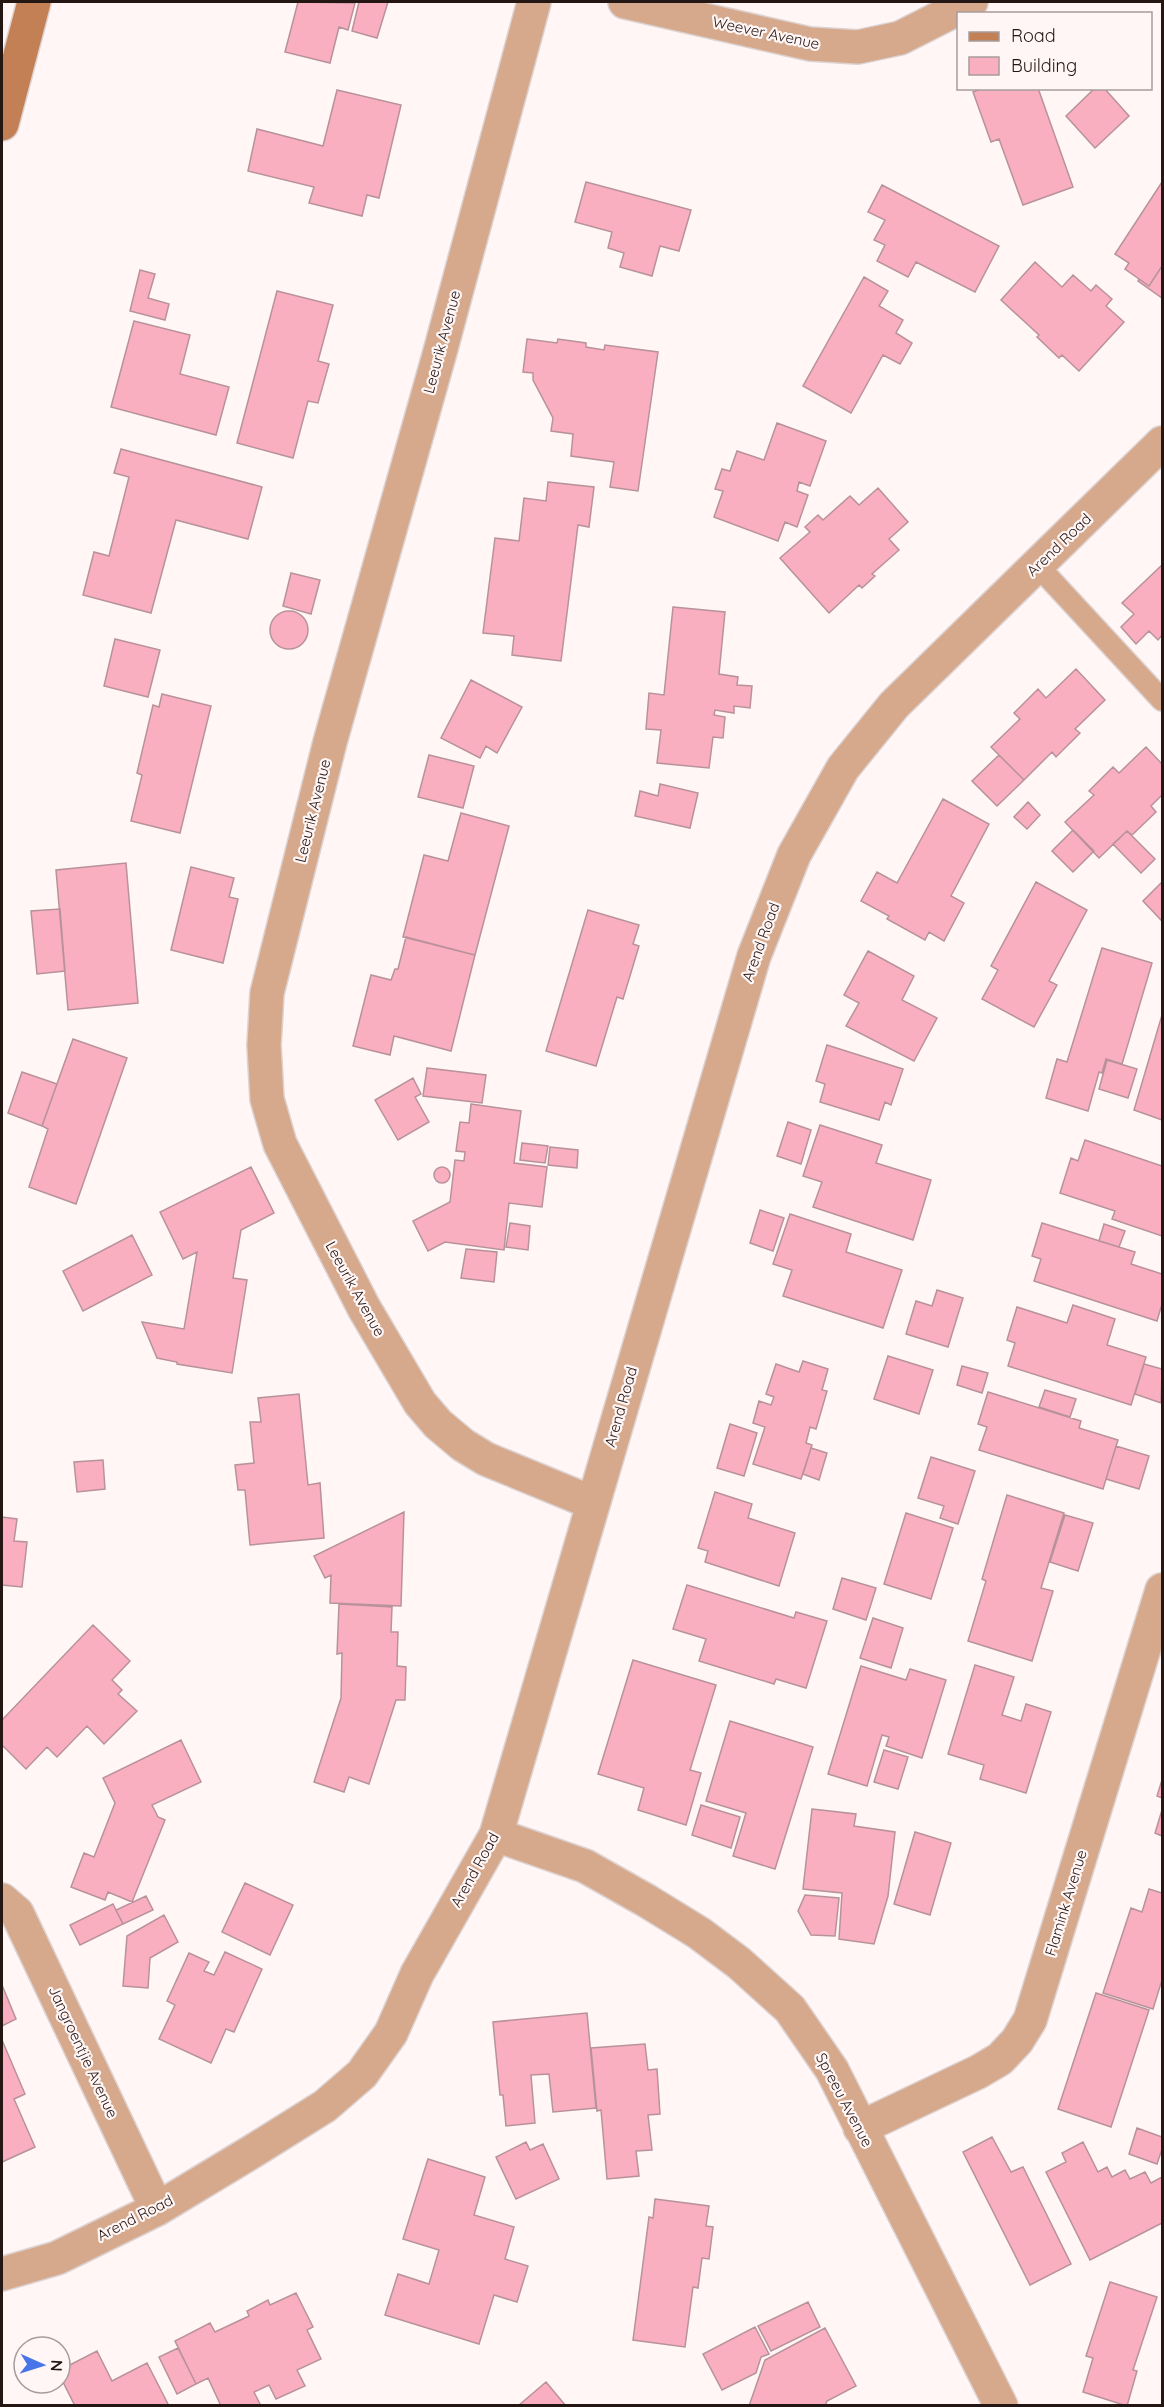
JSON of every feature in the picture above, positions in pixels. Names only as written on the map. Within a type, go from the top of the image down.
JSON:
[{"type":"street","points":[[2,124],[34,2]]},
{"type":"street","name":"Leeurik Avenue","points":[[534,2],[440,352],[330,742],[267,993],[264,1045],[267,1099],[280,1144],[364,1308],[420,1403],[438,1424],[463,1445],[486,1459],[593,1503]]},
{"type":"street","name":"Weever Avenue","points":[[625,2],[810,44],[858,47],[900,38],[971,2]]},
{"type":"street","name":"Arend Road","points":[[2,2274],[57,2258],[157,2209],[325,2106],[362,2074],[392,2033],[417,1974],[496,1834],[754,956],[794,855],[843,768],[894,705],[1162,443]]},
{"type":"street","name":"Flamink Avenue","points":[[860,2128],[978,2072],[1000,2058],[1017,2041],[1030,2020],[1162,1590]]},
{"type":"street","name":"Spreeu Avenue","points":[[496,1834],[585,1866],[647,1901],[699,1933],[739,1963],[790,2009],[832,2070],[1001,2406]]},
{"type":"street","name":"Jangroentjie Avenue","points":[[2,1900],[17,1913],[157,2209]]},
{"type":"lane","points":[[1038,566],[1162,700]]},
{"type":"building","points":[[298,2],[355,3],[348,30],[339,27],[330,63],[285,52]]},
{"type":"building","points":[[359,2],[388,2],[377,38],[352,31]]},
{"type":"building","points":[[337,90],[401,105],[379,198],[367,195],[362,216],[309,203],[314,187],[248,171],[257,129],[323,146]]},
{"type":"building","points":[[978,90],[1039,90],[1073,187],[1023,205],[999,139],[991,142],[973,92]]},
{"type":"building","points":[[1093,90],[1106,90],[1129,116],[1095,148],[1066,116]]},
{"type":"building","points":[[586,182],[691,210],[679,251],[660,246],[652,276],[620,267],[624,253],[608,248],[612,232],[575,222]]},
{"type":"building","points":[[1162,182],[1162,266],[1149,286],[1125,269],[1129,263],[1115,254]]},
{"type":"building","points":[[882,185],[999,246],[975,292],[916,262],[908,277],[877,261],[885,245],[874,240],[885,220],[868,212]]},
{"type":"building","points":[[1035,262],[1062,287],[1073,275],[1091,291],[1096,285],[1112,299],[1106,306],[1124,322],[1079,371],[1062,355],[1059,358],[1037,337],[1039,335],[1001,300]]},
{"type":"building","points":[[1162,266],[1162,298],[1138,281],[1139,279],[1149,286]]},
{"type":"building","points":[[140,270],[155,274],[148,298],[169,304],[165,320],[130,311]]},
{"type":"building","points":[[864,277],[888,291],[879,306],[903,320],[896,333],[912,343],[900,364],[883,355],[851,413],[803,386]]},
{"type":"building","points":[[277,291],[333,305],[318,361],[329,364],[318,403],[308,401],[293,458],[237,443]]},
{"type":"building","points":[[134,321],[190,335],[180,374],[229,387],[216,435],[111,407]]},
{"type":"building","points":[[527,339],[557,343],[558,339],[586,343],[586,347],[604,350],[605,345],[658,352],[638,491],[610,487],[614,462],[571,456],[573,434],[551,431],[553,418],[533,380],[533,373],[523,372]]},
{"type":"building","points":[[777,423],[826,441],[810,486],[799,482],[797,491],[808,495],[797,527],[785,522],[778,541],[714,517],[723,491],[715,489],[722,469],[730,471],[737,451],[764,460]]},
{"type":"building","points":[[121,449],[262,487],[248,539],[176,520],[151,613],[83,595],[94,552],[109,556],[129,477],[114,473]]},
{"type":"building","points":[[548,482],[594,487],[589,527],[578,525],[561,661],[512,655],[514,636],[483,633],[495,538],[519,541],[524,498],[546,501]]},
{"type":"building","points":[[878,488],[908,522],[889,539],[899,550],[872,574],[875,576],[862,588],[859,585],[829,613],[780,558],[810,532],[805,527],[818,515],[823,520],[850,496],[859,505]]},
{"type":"building","points":[[1162,565],[1162,635],[1158,640],[1149,631],[1136,644],[1121,627],[1134,614],[1122,603]]},
{"type":"building","points":[[291,573],[320,580],[311,614],[283,606]]},
{"type":"building","points":[[673,607],[725,612],[719,674],[738,677],[737,685],[752,686],[750,708],[734,706],[734,713],[715,710],[714,715],[725,717],[723,738],[713,737],[709,768],[657,763],[661,730],[646,729],[649,693],[664,695]]},
{"type":"building","points":[[289,611],[303,616],[308,630],[303,644],[289,649],[275,644],[270,630],[275,616]]},
{"type":"building","points":[[115,639],[160,650],[148,697],[104,686]]},
{"type":"building","points":[[1076,669],[1105,700],[1075,729],[1080,733],[1056,757],[1052,752],[1024,780],[991,747],[1020,719],[1014,713],[1038,689],[1046,698]]},
{"type":"building","points":[[471,680],[522,707],[497,753],[486,746],[480,758],[441,738]]},
{"type":"building","points":[[162,694],[211,706],[180,833],[131,821],[142,775],[137,773],[153,705],[159,707]]},
{"type":"building","points":[[1146,747],[1162,764],[1162,795],[1151,806],[1156,812],[1132,835],[1127,831],[1099,858],[1065,822],[1094,795],[1089,791],[1113,767],[1119,773]]},
{"type":"building","points":[[429,755],[474,766],[463,808],[418,797]]},
{"type":"building","points":[[999,755],[1024,780],[997,806],[972,781]]},
{"type":"building","points":[[660,784],[698,793],[690,828],[635,816],[640,791],[658,796]]},
{"type":"building","points":[[943,799],[989,824],[951,896],[964,903],[944,941],[929,932],[925,940],[887,919],[889,916],[861,901],[877,872],[897,883]]},
{"type":"building","points":[[1028,802],[1040,815],[1027,829],[1014,817]]},
{"type":"building","points":[[461,813],[509,826],[475,955],[403,937],[424,855],[448,861]]},
{"type":"building","points":[[1073,830],[1094,851],[1073,872],[1052,851]]},
{"type":"building","points":[[1127,831],[1155,859],[1141,873],[1113,844]]},
{"type":"building","points":[[126,863],[138,1003],[68,1010],[56,870]]},
{"type":"building","points":[[191,867],[234,878],[229,897],[238,899],[223,963],[171,950]]},
{"type":"building","points":[[1036,882],[1087,910],[1049,981],[1057,985],[1034,1027],[982,999],[998,970],[991,966]]},
{"type":"building","points":[[1162,882],[1162,921],[1143,901]]},
{"type":"building","points":[[60,909],[65,971],[37,974],[31,911]]},
{"type":"building","points":[[588,910],[639,925],[633,944],[639,946],[623,999],[617,997],[596,1066],[546,1051]]},
{"type":"building","points":[[406,937],[475,955],[451,1051],[394,1036],[390,1055],[353,1046],[371,975],[391,980],[395,969],[398,969]]},
{"type":"building","points":[[1102,948],[1152,963],[1122,1064],[1106,1059],[1102,1073],[1099,1072],[1088,1111],[1046,1098],[1057,1059],[1067,1062]]},
{"type":"building","points":[[868,951],[914,976],[902,1000],[937,1018],[914,1061],[846,1026],[859,1003],[844,995]]},
{"type":"building","points":[[1162,1015],[1162,1120],[1134,1110]]},
{"type":"building","points":[[73,1039],[127,1058],[76,1204],[29,1187],[48,1129],[42,1126]]},
{"type":"building","points":[[827,1045],[903,1069],[891,1105],[885,1102],[879,1120],[820,1102],[825,1084],[816,1081]]},
{"type":"building","points":[[1107,1060],[1137,1069],[1128,1098],[1099,1089]]},
{"type":"building","points":[[427,1068],[486,1075],[482,1103],[423,1096]]},
{"type":"building","points":[[22,1072],[57,1084],[42,1126],[8,1113]]},
{"type":"building","points":[[413,1078],[421,1094],[415,1097],[429,1122],[398,1140],[375,1100]]},
{"type":"building","points":[[471,1104],[521,1111],[514,1163],[547,1167],[542,1207],[509,1203],[504,1250],[445,1242],[428,1251],[413,1221],[450,1202],[455,1160],[464,1161],[465,1152],[456,1151],[460,1122],[469,1123]]},
{"type":"building","points":[[788,1122],[811,1130],[801,1164],[777,1156]]},
{"type":"building","points":[[820,1125],[882,1145],[876,1163],[931,1180],[913,1240],[813,1207],[822,1182],[803,1176]]},
{"type":"building","points":[[1085,1140],[1162,1166],[1162,1236],[1112,1219],[1115,1211],[1060,1193],[1071,1158],[1078,1161]]},
{"type":"building","points":[[522,1143],[548,1146],[545,1163],[520,1160]]},
{"type":"building","points":[[550,1147],[578,1150],[577,1168],[548,1165]]},
{"type":"building","points":[[251,1167],[274,1213],[241,1230],[233,1278],[247,1280],[232,1373],[177,1364],[177,1362],[157,1358],[142,1322],[184,1329],[197,1252],[183,1259],[160,1212]]},
{"type":"building","points":[[439,1167],[445,1167],[450,1175],[448,1181],[439,1183],[434,1178],[434,1172]]},
{"type":"building","points":[[760,1210],[784,1218],[773,1251],[750,1243]]},
{"type":"building","points":[[790,1214],[851,1234],[846,1252],[902,1270],[883,1328],[783,1296],[792,1270],[773,1264]]},
{"type":"building","points":[[510,1223],[530,1226],[528,1250],[506,1247]]},
{"type":"building","points":[[1042,1223],[1135,1252],[1131,1264],[1162,1274],[1162,1304],[1157,1321],[1034,1281],[1041,1259],[1032,1256]]},
{"type":"building","points":[[1104,1224],[1125,1231],[1119,1247],[1099,1241]]},
{"type":"building","points":[[132,1235],[152,1275],[83,1311],[63,1271]]},
{"type":"building","points":[[466,1249],[497,1252],[494,1282],[461,1278]]},
{"type":"building","points":[[937,1290],[963,1298],[948,1347],[906,1334],[916,1301],[932,1306]]},
{"type":"building","points":[[1073,1305],[1115,1319],[1107,1345],[1146,1357],[1131,1405],[1008,1366],[1015,1343],[1007,1340],[1017,1307],[1067,1323]]},
{"type":"building","points":[[888,1356],[933,1370],[919,1414],[874,1399]]},
{"type":"building","points":[[803,1361],[828,1369],[822,1390],[827,1391],[816,1429],[810,1427],[806,1443],[812,1445],[801,1479],[753,1464],[765,1427],[753,1423],[759,1401],[771,1405],[774,1397],[766,1394],[776,1364],[799,1372]]},
{"type":"building","points":[[1144,1364],[1162,1369],[1161,1403],[1135,1394]]},
{"type":"building","points":[[962,1366],[988,1373],[982,1393],[957,1385]]},
{"type":"building","points":[[1045,1390],[1076,1399],[1070,1417],[1039,1407]]},
{"type":"building","points":[[988,1392],[1081,1421],[1079,1428],[1118,1440],[1103,1489],[979,1450],[987,1427],[978,1424]]},
{"type":"building","points":[[299,1394],[308,1485],[320,1483],[324,1538],[250,1545],[245,1490],[238,1490],[235,1465],[254,1463],[250,1422],[261,1422],[258,1398]]},
{"type":"building","points":[[730,1424],[757,1433],[744,1476],[717,1468]]},
{"type":"building","points":[[1116,1446],[1149,1456],[1139,1489],[1106,1479]]},
{"type":"building","points":[[811,1448],[827,1453],[819,1480],[803,1474]]},
{"type":"building","points":[[931,1457],[975,1471],[958,1524],[940,1518],[944,1506],[918,1498]]},
{"type":"building","points":[[103,1460],[105,1489],[77,1492],[74,1462]]},
{"type":"building","points":[[715,1492],[752,1504],[748,1518],[795,1533],[779,1586],[705,1562],[708,1551],[698,1548]]},
{"type":"building","points":[[1007,1495],[1064,1513],[1041,1588],[1053,1591],[1032,1661],[968,1641],[986,1581],[982,1579]]},
{"type":"building","points":[[404,1512],[401,1606],[330,1603],[331,1575],[325,1578],[314,1556]]},
{"type":"building","points":[[906,1513],[953,1528],[931,1599],[884,1584]]},
{"type":"building","points":[[1065,1515],[1093,1523],[1078,1571],[1050,1562]]},
{"type":"building","points":[[2,1517],[17,1519],[14,1541],[27,1542],[22,1587],[2,1585]]},
{"type":"building","points":[[842,1578],[876,1588],[866,1620],[833,1609]]},
{"type":"building","points":[[687,1585],[794,1618],[796,1612],[827,1621],[806,1688],[776,1679],[774,1684],[699,1661],[706,1639],[673,1629]]},
{"type":"building","points":[[339,1604],[392,1607],[391,1632],[398,1632],[397,1666],[406,1667],[405,1700],[396,1700],[369,1784],[349,1777],[344,1792],[314,1782],[341,1698],[342,1653],[337,1654]]},
{"type":"building","points":[[873,1618],[903,1628],[891,1668],[860,1658]]},
{"type":"building","points":[[93,1625],[130,1661],[112,1680],[122,1690],[118,1694],[137,1711],[104,1744],[87,1726],[57,1757],[47,1747],[26,1769],[2,1745],[2,1720]]},
{"type":"building","points":[[633,1660],[716,1685],[690,1770],[701,1773],[686,1825],[638,1810],[644,1788],[598,1774]]},
{"type":"building","points":[[975,1665],[1014,1677],[1002,1715],[1021,1721],[1026,1704],[1051,1712],[1026,1793],[980,1779],[984,1765],[948,1754]]},
{"type":"building","points":[[861,1666],[906,1680],[910,1669],[946,1680],[922,1758],[886,1746],[889,1737],[882,1735],[867,1786],[828,1774]]},
{"type":"building","points":[[730,1721],[813,1747],[775,1869],[733,1856],[746,1813],[706,1801]]},
{"type":"building","points":[[181,1740],[201,1782],[152,1805],[158,1817],[165,1820],[132,1902],[108,1892],[105,1900],[71,1887],[84,1853],[94,1857],[115,1803],[103,1778]]},
{"type":"building","points":[[884,1750],[908,1757],[898,1789],[874,1782]]},
{"type":"building","points":[[1162,1780],[1162,1798],[1157,1796]]},
{"type":"building","points":[[701,1805],[740,1817],[731,1848],[692,1835]]},
{"type":"building","points":[[812,1809],[856,1814],[854,1826],[895,1832],[888,1896],[874,1944],[839,1939],[842,1893],[803,1889]]},
{"type":"building","points":[[1162,1810],[1162,1836],[1155,1833]]},
{"type":"building","points":[[915,1832],[951,1843],[930,1915],[894,1904]]},
{"type":"building","points":[[245,1883],[293,1905],[270,1955],[222,1932]]},
{"type":"building","points":[[1149,1889],[1162,1893],[1162,1980],[1153,2009],[1103,1993],[1131,1908],[1142,1912]]},
{"type":"building","points":[[805,1895],[839,1898],[835,1936],[811,1935],[798,1911]]},
{"type":"building","points":[[146,1896],[153,1910],[123,1924],[116,1910]]},
{"type":"building","points":[[113,1904],[123,1924],[80,1945],[70,1925]]},
{"type":"building","points":[[164,1915],[178,1942],[150,1958],[148,1988],[123,1986],[127,1936]]},
{"type":"building","points":[[225,1952],[262,1969],[234,2032],[226,2029],[211,2063],[159,2039],[175,2005],[167,2001],[189,1953],[209,1962],[204,1971],[214,1975]]},
{"type":"building","points":[[2,1985],[16,2019],[2,2026]]},
{"type":"building","points":[[1096,1993],[1149,2010],[1111,2127],[1058,2109]]},
{"type":"building","points":[[587,2013],[596,2108],[553,2112],[549,2074],[531,2075],[535,2123],[506,2126],[503,2095],[500,2095],[493,2022]]},
{"type":"building","points":[[2,2040],[25,2094],[14,2099],[35,2147],[2,2162]]},
{"type":"building","points":[[645,2044],[648,2070],[657,2069],[660,2114],[648,2115],[652,2150],[636,2151],[639,2176],[607,2179],[601,2110],[597,2111],[591,2048]]},
{"type":"building","points":[[1137,2128],[1162,2137],[1162,2149],[1157,2164],[1129,2154]]},
{"type":"building","points":[[992,2137],[1011,2172],[1023,2167],[1071,2264],[1030,2285],[963,2152]]},
{"type":"building","points":[[526,2142],[530,2150],[543,2144],[559,2179],[516,2199],[496,2157]]},
{"type":"building","points":[[1083,2142],[1098,2172],[1107,2167],[1112,2177],[1125,2170],[1130,2179],[1145,2172],[1151,2183],[1162,2177],[1162,2223],[1090,2260],[1046,2172],[1066,2162],[1062,2153]]},
{"type":"building","points":[[428,2159],[485,2177],[474,2215],[514,2227],[505,2259],[528,2266],[517,2302],[494,2295],[479,2344],[385,2315],[398,2274],[429,2284],[439,2250],[403,2239]]},
{"type":"building","points":[[655,2199],[709,2206],[706,2226],[713,2227],[709,2259],[702,2258],[698,2288],[693,2287],[685,2347],[633,2340],[649,2217],[653,2218]]},
{"type":"building","points":[[1110,2282],[1157,2297],[1133,2370],[1137,2371],[1127,2406],[1083,2392],[1093,2358],[1086,2356]]},
{"type":"building","points":[[296,2293],[313,2327],[307,2330],[321,2359],[297,2370],[305,2386],[276,2399],[269,2385],[254,2392],[261,2406],[221,2406],[208,2378],[196,2384],[175,2341],[210,2323],[215,2332],[249,2316],[247,2311],[268,2300],[270,2305]]},
{"type":"building","points":[[808,2302],[820,2327],[771,2351],[758,2326]]},
{"type":"building","points":[[755,2327],[769,2354],[761,2357],[756,2373],[722,2390],[703,2354]]},
{"type":"building","points":[[825,2328],[856,2386],[827,2401],[825,2406],[749,2406],[765,2360]]},
{"type":"building","points":[[178,2348],[196,2384],[177,2394],[159,2357]]},
{"type":"building","points":[[97,2351],[112,2381],[147,2363],[169,2406],[75,2406],[70,2395],[72,2395],[72,2364]]},
{"type":"building","points":[[546,2382],[566,2406],[518,2406]]}]
